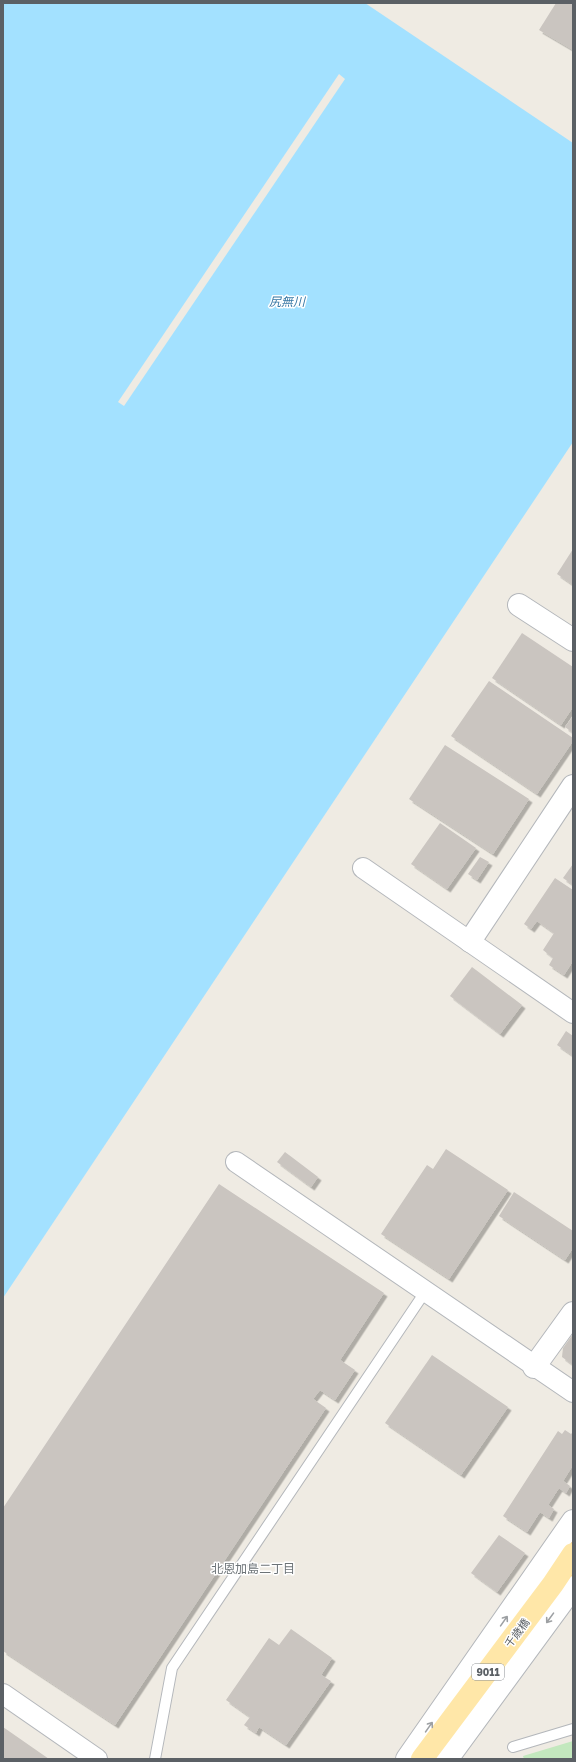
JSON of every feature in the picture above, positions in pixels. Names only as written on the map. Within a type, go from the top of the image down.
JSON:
[{"type":"main road","name":"千歳橋","points":[[422,1759],[563,1585],[573,1554]]},
{"type":"street","points":[[519,605],[573,640]]},
{"type":"street","points":[[470,941],[573,786]]},
{"type":"street","points":[[364,868],[573,1013]]},
{"type":"street","points":[[236,1162],[534,1367],[573,1392]]},
{"type":"street","points":[[534,1367],[573,1313]]},
{"type":"street","points":[[407,1759],[573,1522]]},
{"type":"street","points":[[447,1759],[563,1585]]},
{"type":"street","points":[[3,1694],[97,1759]]},
{"type":"lane","points":[[155,1759],[172,1668],[425,1292]]},
{"type":"lane","points":[[513,1747],[573,1729]]},
{"type":"green space","points":[[573,1741],[573,1759],[524,1759],[523,1756]]},
{"type":"water","name":"尻無川","points":[[3,3],[365,3],[573,143],[573,442],[3,1298]]},
{"type":"pier","points":[[339,74],[345,79],[124,406],[118,402]]},
{"type":"building","points":[[556,3],[573,3],[573,50],[539,30]]},
{"type":"building","points":[[573,549],[573,585],[557,574]]},
{"type":"building","points":[[522,633],[573,667],[573,707],[561,725],[492,678]]},
{"type":"building","points":[[489,681],[573,738],[573,741],[537,794],[451,736]]},
{"type":"building","points":[[573,716],[573,733],[565,727]]},
{"type":"building","points":[[445,745],[529,799],[493,854],[409,799]]},
{"type":"building","points":[[440,823],[476,848],[447,889],[411,864]]},
{"type":"building","points":[[480,857],[489,862],[477,880],[468,874]]},
{"type":"building","points":[[573,864],[573,885],[563,878]]},
{"type":"building","points":[[555,878],[573,890],[573,961],[564,975],[549,965],[553,958],[543,950],[554,933],[537,921],[531,929],[524,924]]},
{"type":"building","points":[[472,967],[522,1005],[500,1034],[450,996]]},
{"type":"building","points":[[566,1031],[573,1036],[573,1056],[557,1045]]},
{"type":"building","points":[[446,1149],[508,1190],[449,1279],[381,1234],[427,1165],[433,1169]]},
{"type":"building","points":[[285,1152],[318,1177],[311,1187],[277,1162]]},
{"type":"building","points":[[219,1184],[384,1293],[340,1360],[355,1370],[335,1400],[320,1390],[313,1399],[326,1408],[115,1725],[3,1651],[3,1508]]},
{"type":"building","points":[[514,1192],[573,1231],[573,1248],[565,1260],[499,1216]]},
{"type":"building","points":[[573,1334],[573,1365],[562,1357],[563,1348]]},
{"type":"building","points":[[432,1355],[508,1407],[461,1475],[385,1423]]},
{"type":"building","points":[[565,1430],[571,1434],[573,1432],[573,1465],[563,1481],[570,1486],[566,1493],[559,1488],[548,1505],[554,1509],[549,1518],[540,1512],[527,1532],[503,1516],[558,1431],[562,1434]]},
{"type":"building","points":[[499,1535],[525,1553],[497,1592],[471,1573]]},
{"type":"building","points":[[291,1629],[332,1658],[321,1675],[331,1681],[286,1745],[259,1727],[256,1733],[244,1725],[250,1717],[226,1700],[269,1638],[279,1645]]},
{"type":"building","points":[[3,1727],[49,1759],[3,1759]]},
{"type":"district","name":"北恩加島二丁目","points":[[253,1569]]}]
